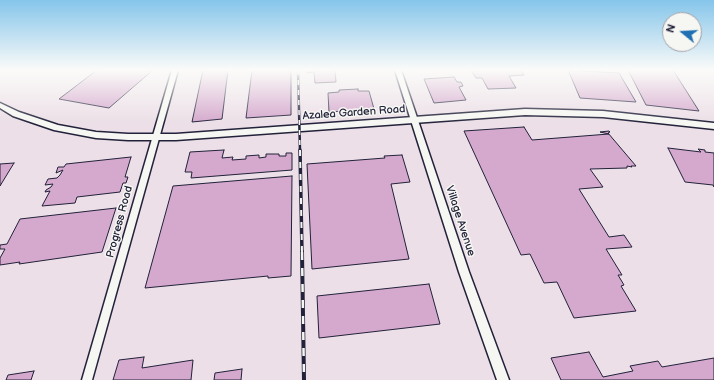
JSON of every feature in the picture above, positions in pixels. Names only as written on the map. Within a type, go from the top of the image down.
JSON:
[{"type":"main road","name":"Azalea Garden Road","points":[[0,105],[16,114],[40,123],[76,132],[108,136],[155,138],[549,112],[603,114],[714,126]]},
{"type":"street","name":"Progress Road","points":[[87,380],[169,88]]},
{"type":"street","name":"Village Avenue","points":[[404,88],[464,272],[503,380]]},
{"type":"shaded area","points":[[0,88],[714,88],[714,380],[0,380]]},
{"type":"building","points":[[74,88],[132,88],[109,108],[59,99]]},
{"type":"building","points":[[199,88],[226,88],[222,119],[192,122]]},
{"type":"building","points":[[250,88],[291,88],[291,115],[246,118]]},
{"type":"building","points":[[428,88],[459,88],[466,100],[434,103]]},
{"type":"building","points":[[487,88],[516,88],[488,89]]},
{"type":"building","points":[[576,88],[628,88],[636,102],[580,98]]},
{"type":"building","points":[[637,88],[684,88],[699,111],[646,105]]},
{"type":"building","points":[[358,89],[358,91],[369,91],[374,109],[329,112],[328,93],[339,92],[339,90]]},
{"type":"building","points":[[524,127],[532,140],[609,134],[636,166],[627,166],[627,168],[590,169],[603,187],[579,189],[609,237],[624,235],[632,247],[606,249],[622,275],[618,275],[624,285],[621,286],[636,311],[574,318],[557,282],[544,283],[530,254],[521,255],[464,131]]},
{"type":"building","points":[[609,131],[609,134],[600,132]]},
{"type":"building","points":[[668,148],[701,152],[698,149],[705,150],[705,152],[714,153],[714,187],[713,185],[685,182]]},
{"type":"building","points":[[224,150],[222,158],[233,157],[232,160],[246,159],[246,156],[259,155],[259,158],[266,157],[266,154],[279,154],[279,156],[286,156],[286,153],[292,153],[292,170],[191,178],[192,172],[185,172],[190,152]]},
{"type":"building","points":[[402,155],[410,182],[391,184],[409,259],[312,269],[307,164],[385,158],[384,156]]},
{"type":"building","points":[[131,157],[125,177],[128,177],[126,183],[123,183],[120,192],[77,197],[75,203],[42,206],[50,191],[45,192],[46,190],[53,184],[45,185],[48,179],[57,178],[63,170],[56,173],[58,167],[64,167],[66,164]]},
{"type":"building","points":[[14,163],[0,186],[0,164]]},
{"type":"building","points":[[292,176],[291,276],[268,278],[268,276],[145,288],[173,186]]},
{"type":"building","points":[[116,208],[102,252],[19,264],[20,262],[0,265],[0,258],[5,249],[0,249],[0,245],[7,244],[20,219]]},
{"type":"building","points":[[429,284],[440,324],[319,338],[317,296]]},
{"type":"building","points":[[589,352],[603,377],[633,371],[630,366],[658,361],[662,367],[714,358],[714,380],[561,380],[551,358]]},
{"type":"building","points":[[144,357],[142,368],[193,360],[191,380],[113,380],[119,360]]},
{"type":"building","points":[[242,369],[241,380],[214,380],[215,373]]},
{"type":"building","points":[[34,371],[31,380],[6,380],[8,375]]},
{"type":"railway","points":[[298,88],[300,151]]},
{"type":"railway","points":[[300,150],[302,253]]},
{"type":"railway","points":[[302,252],[304,380]]}]
